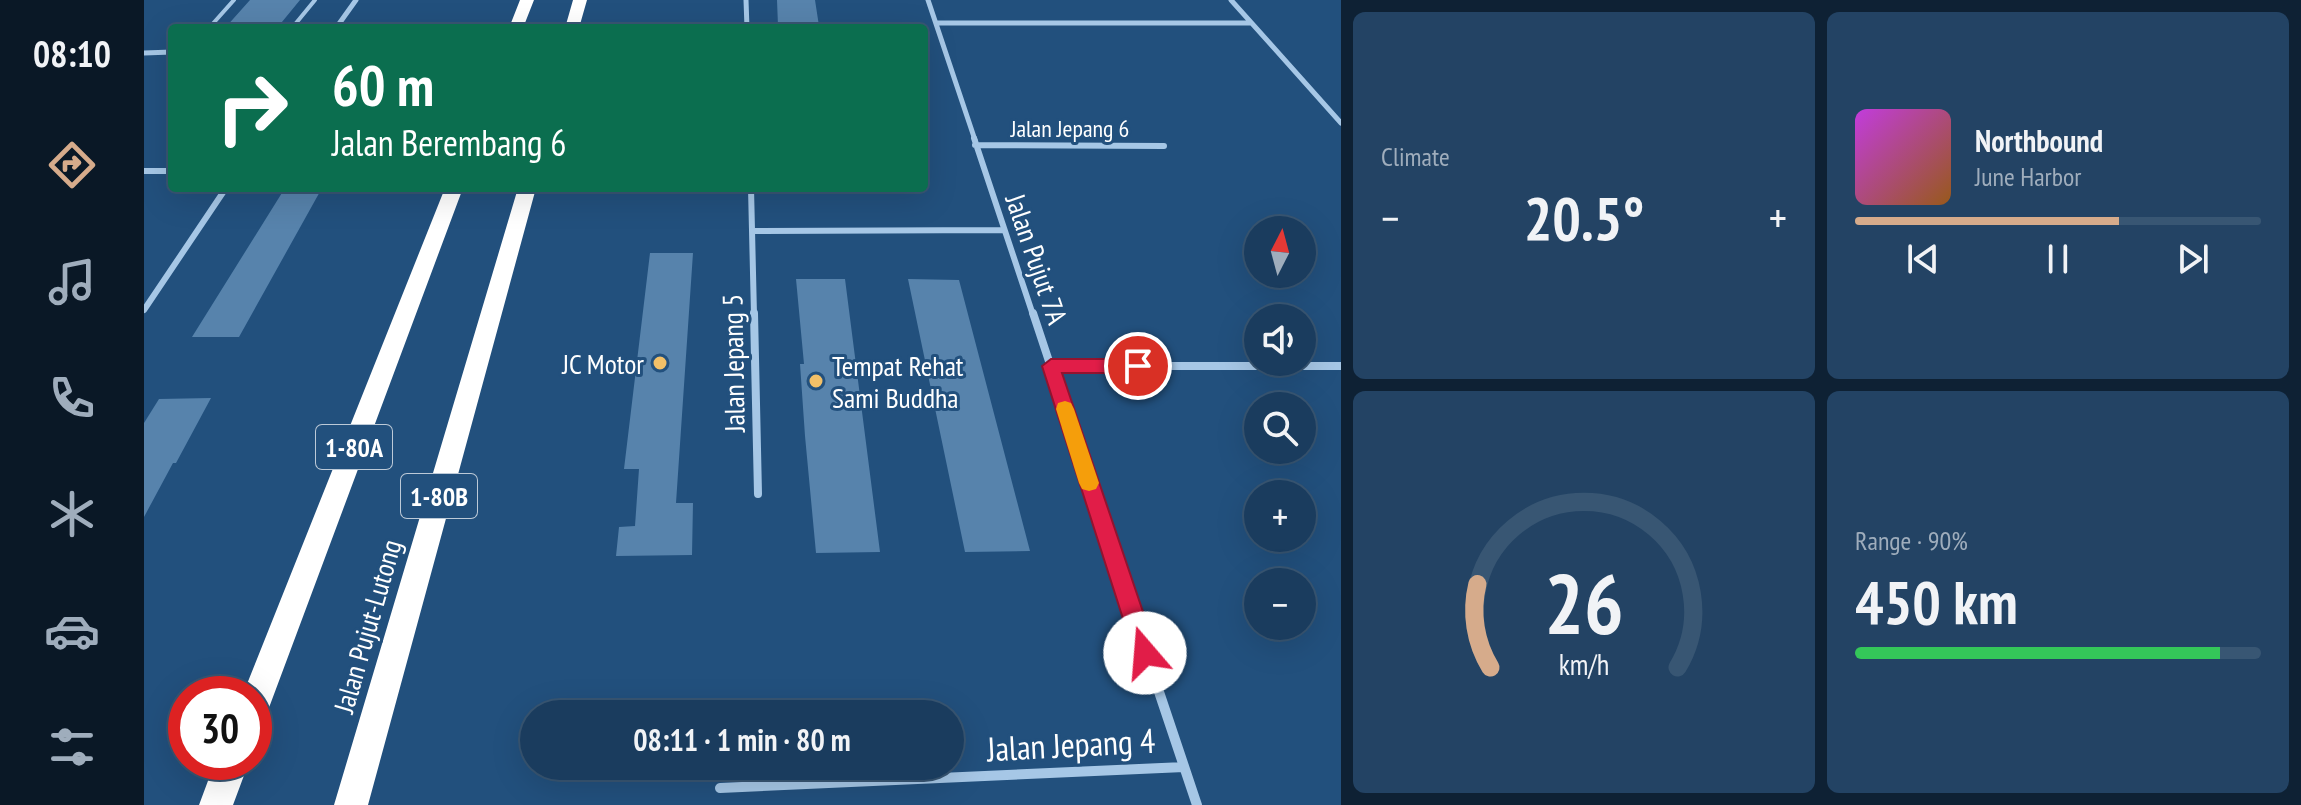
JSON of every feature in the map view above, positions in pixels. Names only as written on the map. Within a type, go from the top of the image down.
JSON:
[{"type":"highway","points":[[518,24],[527,0]]},
{"type":"highway","points":[[573,24],[580,0]]},
{"type":"highway","name":"1-80A","points":[[265,676],[452,192]]},
{"type":"highway","name":"Jalan Pujut-Lutong","points":[[351,805],[526,192]]},
{"type":"highway","points":[[216,805],[225,780]]},
{"type":"street","points":[[339,24],[356,0]]},
{"type":"street","points":[[746,0],[747,24]]},
{"type":"street","name":"Jalan Pujut 7A","points":[[928,0],[1197,805]]},
{"type":"street","points":[[1231,0],[1341,123]]},
{"type":"street","points":[[936,23],[1251,23]]},
{"type":"street","points":[[144,53],[168,52]]},
{"type":"street","name":"Jalan Jepang 6","points":[[975,145],[1164,146]]},
{"type":"street","points":[[144,171],[168,171]]},
{"type":"street","points":[[144,310],[223,192]]},
{"type":"street","name":"Jalan Jepang 5","points":[[751,192],[758,494]]},
{"type":"street","points":[[753,231],[1003,230]]},
{"type":"street","points":[[1051,366],[1341,366]]},
{"type":"street","name":"Jalan Jepang 4","points":[[720,788],[1184,767]]},
{"type":"lane","points":[[213,24],[234,0]]},
{"type":"lane","points":[[295,24],[315,0]]},
{"type":"building","points":[[250,0],[300,0],[280,24],[229,24]]},
{"type":"building","points":[[777,0],[815,0],[819,24],[778,24]]},
{"type":"building","points":[[283,192],[320,192],[239,337],[192,337]]},
{"type":"building","points":[[650,253],[693,253],[676,503],[693,503],[692,555],[616,556],[619,527],[635,526],[639,469],[624,469]]},
{"type":"building","points":[[796,279],[845,279],[880,552],[816,553],[805,436],[800,364],[804,364]]},
{"type":"building","points":[[908,279],[959,280],[1030,551],[965,552]]},
{"type":"building","points":[[211,398],[144,517],[144,423],[159,399]]},
{"type":"slow traffic","points":[[1065,409],[1089,483]]},
{"type":"place","name":"JC Motor","points":[[660,363]]},
{"type":"place","name":"Tempat Rehat Sami Buddha","points":[[816,381]]},
{"type":"route","points":[[1138,366],[1051,366],[1145,653]]}]
